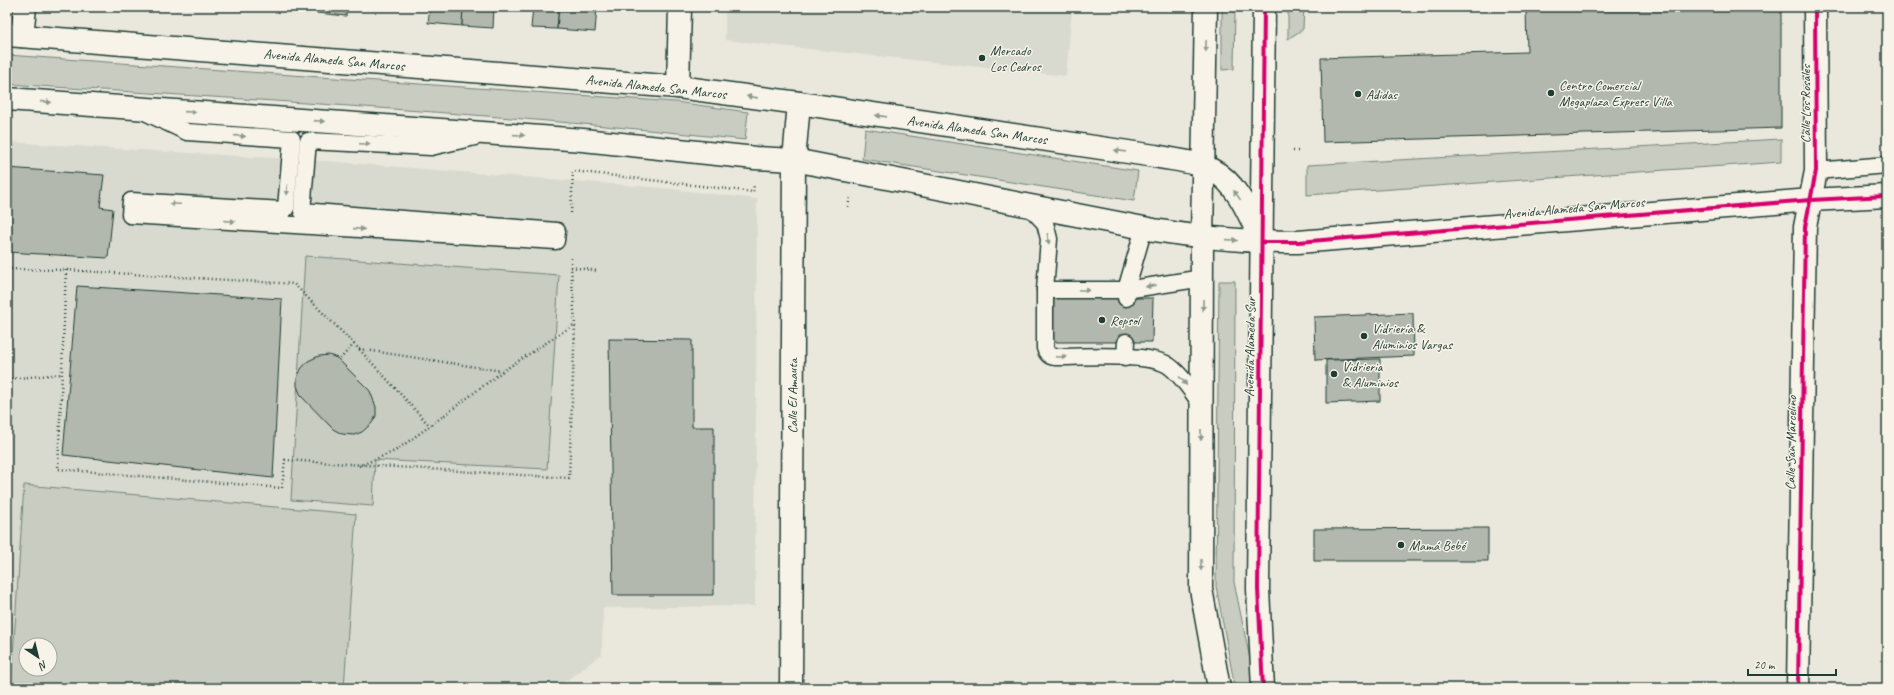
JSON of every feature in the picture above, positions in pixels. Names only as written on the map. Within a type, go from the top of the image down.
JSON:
[{"type":"main road","points":[[15,35],[25,7]]},
{"type":"main road","points":[[678,88],[680,7]]},
{"type":"main road","points":[[1206,7],[1202,238],[1201,589],[1219,688]]},
{"type":"main road","name":"Avenida Alameda Sur","points":[[1263,688],[1258,589],[1264,7]]},
{"type":"main road","name":"Calle Los Rosales","points":[[1811,200],[1816,171],[1815,7]]},
{"type":"main road","name":"Avenida Alameda San Marcos","points":[[15,35],[678,88],[799,103],[1155,156],[1204,166],[1221,175],[1242,202],[1262,242]]},
{"type":"main road","name":"Avenida Alameda San Marcos","points":[[7,99],[583,140],[756,158],[794,160],[1144,228],[1202,238],[1262,242],[1298,242],[1811,200],[1887,196]]},
{"type":"main road","name":"Calle El Amauta","points":[[791,688],[794,160],[799,103]]},
{"type":"main road","name":"Calle San Marcelino","points":[[1798,688],[1805,227],[1811,200]]},
{"type":"lane","points":[[136,108],[187,132],[292,139],[284,210],[130,201],[130,215],[556,241],[557,231],[302,211],[308,141],[431,147],[490,134]]},
{"type":"lane","points":[[1816,171],[1887,165]]},
{"type":"lane","points":[[1029,206],[1045,223],[1050,239],[1045,290],[1045,348],[1050,356],[1126,350],[1167,364],[1183,380],[1201,404]]},
{"type":"lane","points":[[1126,294],[1144,228]]},
{"type":"lane","points":[[1045,290],[1126,294],[1203,278]]},
{"type":"path","points":[[1292,151],[1298,151]]},
{"type":"path","points":[[571,216],[573,172],[753,192],[756,158]]},
{"type":"path","points":[[66,270],[58,469],[282,488],[285,460],[359,466],[569,478],[575,324],[571,253]]},
{"type":"path","points":[[571,267],[598,271]]},
{"type":"path","points":[[7,269],[66,270],[294,284],[359,349],[430,426]]},
{"type":"path","points":[[359,466],[395,451],[503,371],[575,324]]},
{"type":"path","points":[[340,359],[354,344]]},
{"type":"path","points":[[359,349],[503,371]]},
{"type":"path","points":[[7,379],[62,374]]},
{"type":"shaded area","name":"Mercado Los Cedros","points":[[725,7],[1165,7],[1165,12],[1072,11],[1066,76],[725,40]]},
{"type":"shaded area","points":[[1222,7],[1235,7],[1234,69],[1222,70]]},
{"type":"shaded area","points":[[1288,7],[1304,7],[1303,29],[1288,39]]},
{"type":"shaded area","points":[[7,55],[676,102],[748,112],[745,140],[653,130],[469,115],[7,84]]},
{"type":"shaded area","points":[[865,129],[1138,171],[1134,201],[862,159]]},
{"type":"shaded area","points":[[1781,139],[1781,162],[1307,195],[1307,165]]},
{"type":"shaded area","points":[[7,142],[326,161],[663,188],[757,199],[755,606],[603,608],[602,654],[557,688],[7,688]]},
{"type":"shaded area","points":[[305,256],[559,275],[547,469],[375,460],[373,506],[291,500]]},
{"type":"shaded area","points":[[1219,281],[1235,281],[1234,582],[1256,688],[1235,688],[1216,586]]},
{"type":"shaded area","points":[[24,485],[356,514],[344,688],[11,688]]},
{"type":"building","points":[[317,7],[347,7],[346,16],[317,13]]},
{"type":"building","points":[[430,7],[463,7],[462,26],[428,23]]},
{"type":"building","points":[[463,7],[494,7],[493,28],[462,26]]},
{"type":"building","points":[[533,7],[559,7],[557,29],[531,28]]},
{"type":"building","points":[[559,7],[597,7],[595,32],[557,29]]},
{"type":"building","name":"Centro Comercial Megaplaza Express Villa","points":[[1526,7],[1781,7],[1781,128],[1323,142],[1321,58],[1527,52]]},
{"type":"building","points":[[7,168],[104,175],[100,207],[113,209],[108,258],[7,252]]},
{"type":"building","points":[[77,286],[282,299],[273,478],[63,455]]},
{"type":"building","name":"Repsol","points":[[1053,298],[1153,298],[1152,342],[1052,342]]},
{"type":"building","name":"Vidriería & Aluminios Vargas","points":[[1413,313],[1414,356],[1315,360],[1314,317]]},
{"type":"building","points":[[609,339],[692,340],[692,427],[714,427],[714,595],[613,595]]},
{"type":"building","points":[[329,355],[337,358],[370,391],[376,407],[376,416],[372,423],[362,432],[354,435],[342,434],[333,429],[301,396],[297,386],[297,378],[301,369],[308,361],[319,356]]},
{"type":"building","points":[[1380,359],[1380,401],[1326,403],[1326,360]]},
{"type":"building","name":"Mamá Bebé","points":[[1488,528],[1488,561],[1314,561],[1314,529]]},
{"type":"cycle path","points":[[1263,688],[1258,589],[1264,7]]},
{"type":"cycle path","points":[[1798,688],[1805,227],[1816,171],[1815,7]]},
{"type":"cycle path","points":[[1262,242],[1298,242],[1811,200],[1887,196]]},
{"type":"place","name":"Mercado Los Cedros","points":[[982,58]]},
{"type":"place","name":"Centro Comercial Megaplaza Express Villa","points":[[1551,93]]},
{"type":"place","name":"Adidas","points":[[1358,94]]},
{"type":"place","name":"Repsol","points":[[1102,320]]},
{"type":"place","name":"Vidriería & Aluminios Vargas","points":[[1364,336]]},
{"type":"place","name":"Vidrieria & Aluminios","points":[[1334,374]]},
{"type":"place","name":"Mamá Bebé","points":[[1401,545]]}]
